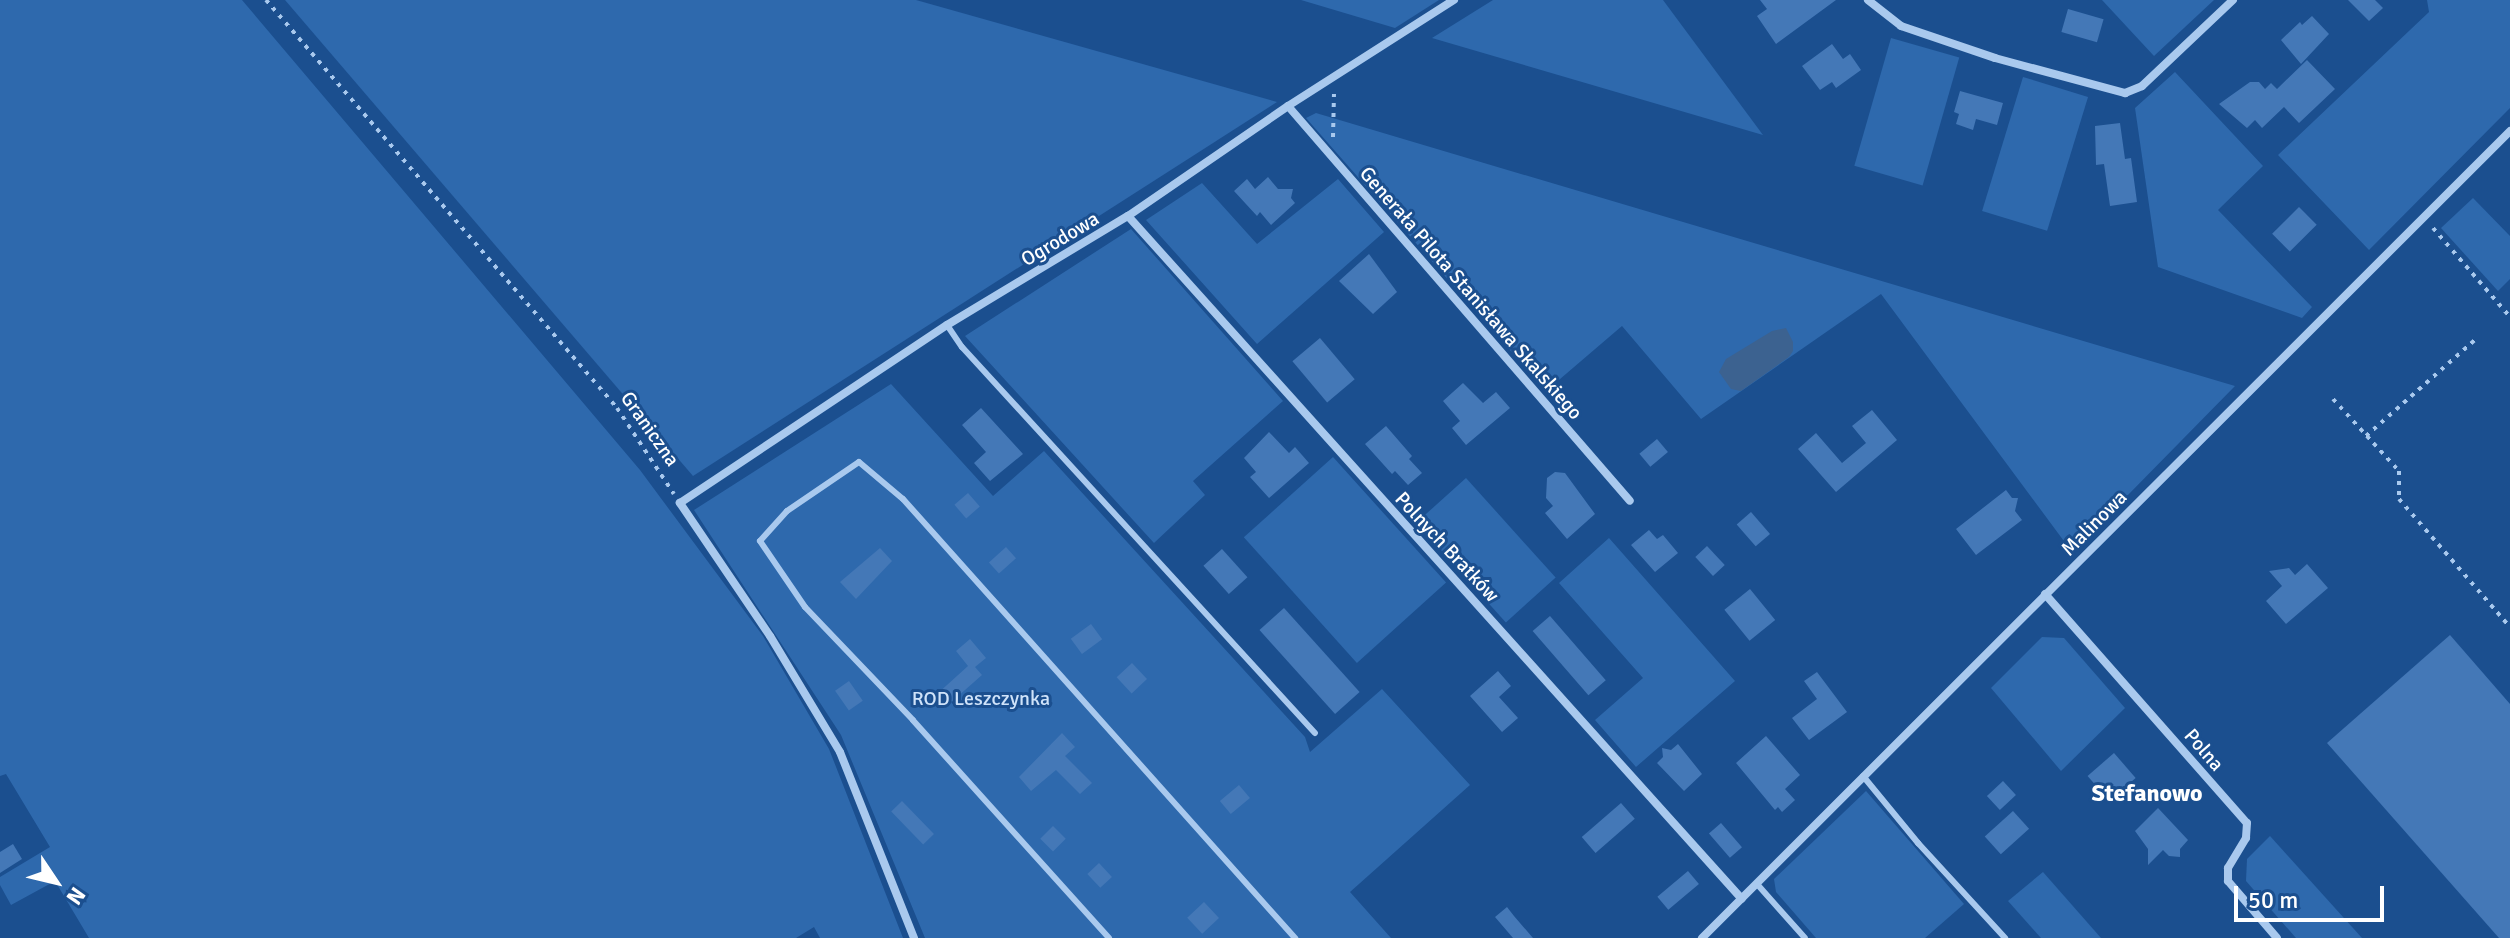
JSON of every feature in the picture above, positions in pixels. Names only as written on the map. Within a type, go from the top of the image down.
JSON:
[{"type":"street","name":"Ogrodowa","points":[[680,503],[947,325],[1128,216],[1288,106],[1454,0]]},
{"type":"street","points":[[1868,0],[1901,26],[1995,58],[2125,93],[2142,86],[2233,0]]},
{"type":"street","name":"Generała Pilota Stanisława Skalskiego","points":[[1288,106],[1630,501]]},
{"type":"street","name":"Malinowa","points":[[1702,938],[2510,131]]},
{"type":"street","name":"Polnych Bratków","points":[[1128,216],[1742,899]]},
{"type":"street","points":[[680,503],[770,636],[840,752],[914,938]]},
{"type":"street","name":"Polna","points":[[2045,594],[2247,823],[2246,838],[2228,868],[2228,881],[2277,938]]},
{"type":"lane","points":[[947,325],[962,347],[1315,733]]},
{"type":"lane","points":[[1109,938],[913,720],[805,607],[760,541],[787,511],[859,462],[903,499],[1295,938]]},
{"type":"lane","points":[[1863,776],[1918,843],[2005,938]]},
{"type":"lane","points":[[1757,884],[1805,938]]},
{"type":"path","name":"Graniczna","points":[[266,0],[617,408],[680,503]]},
{"type":"path","points":[[1334,159],[1332,114],[1335,75]]},
{"type":"path","points":[[2423,217],[2510,317]]},
{"type":"path","points":[[2366,436],[2476,339]]},
{"type":"path","points":[[2333,399],[2399,471],[2399,499],[2510,627]]},
{"type":"green space","points":[[0,0],[242,0],[640,470],[763,636],[829,749],[903,938],[820,938],[814,927],[796,938],[89,938],[55,881],[11,905],[0,885],[0,877],[50,847],[6,774],[0,776]]},
{"type":"green space","points":[[285,0],[916,0],[1277,102],[693,476]]},
{"type":"green space","points":[[1301,0],[1439,0],[1395,28]]},
{"type":"green space","points":[[1493,0],[1663,0],[1763,135],[1432,38]]},
{"type":"green space","points":[[2102,0],[2214,0],[2154,56]]},
{"type":"green space","points":[[2427,0],[2510,0],[2510,108],[2369,250],[2278,155],[2429,12]]},
{"type":"green space","points":[[1891,38],[1959,58],[1923,185],[1854,166]]},
{"type":"green space","points":[[2175,72],[2263,166],[2218,210],[2312,307],[2302,318],[2158,267],[2135,108]]},
{"type":"green space","points":[[2023,77],[2088,97],[2047,231],[1982,211]]},
{"type":"green space","points":[[1316,113],[2235,386],[2072,552],[1881,294],[1701,419],[1622,326],[1546,391],[1306,118]]},
{"type":"green space","points":[[1338,179],[1384,232],[1257,344],[1146,220],[1202,183],[1257,244]]},
{"type":"green space","points":[[2473,198],[2510,236],[2510,279],[2498,291],[2441,228]]},
{"type":"green space","points":[[1131,229],[1283,401],[1193,481],[1205,495],[1154,543],[965,336]]},
{"type":"green space","name":"ROD Leszczynka","points":[[891,384],[993,496],[1044,451],[1305,737],[1310,752],[1382,689],[1470,785],[1350,892],[1391,938],[925,938],[841,735],[694,510]]},
{"type":"green space","points":[[1333,457],[1446,583],[1357,663],[1244,537]]},
{"type":"green space","points":[[1466,478],[1556,578],[1506,622],[1416,523]]},
{"type":"green space","points":[[1609,538],[1735,681],[1636,767],[1595,720],[1643,678],[1559,583]]},
{"type":"green space","points":[[2042,637],[2064,638],[2125,708],[2061,771],[1991,688]]},
{"type":"green space","points":[[1866,791],[1964,904],[1925,938],[1816,938],[1776,892],[1774,879]]},
{"type":"green space","points":[[2270,836],[2362,938],[2296,938],[2246,881],[2247,859]]},
{"type":"green space","points":[[2043,872],[2101,938],[2041,938],[2008,901]]},
{"type":"shaded area","points":[[1786,328],[1793,342],[1789,357],[1741,391],[1731,389],[1719,372],[1726,359],[1772,331]]},
{"type":"building","points":[[1760,0],[1836,0],[1776,44],[1757,16],[1767,9]]},
{"type":"building","points":[[2348,0],[2375,0],[2383,8],[2369,21]]},
{"type":"building","points":[[2068,9],[2104,19],[2097,42],[2061,32]]},
{"type":"building","points":[[2312,16],[2329,34],[2301,64],[2281,40],[2300,22],[2302,25]]},
{"type":"building","points":[[1832,44],[1843,59],[1850,54],[1861,70],[1836,88],[1832,82],[1820,90],[1802,66]]},
{"type":"building","points":[[2307,60],[2335,89],[2299,123],[2284,107],[2262,128],[2255,120],[2247,128],[2219,104],[2250,82],[2259,82],[2265,89],[2271,83],[2277,89]]},
{"type":"building","points":[[1960,91],[2003,103],[1997,125],[1976,119],[1973,130],[1956,124],[1959,114],[1954,112]]},
{"type":"building","points":[[2120,123],[2125,159],[2131,158],[2137,202],[2110,206],[2104,164],[2096,165],[2095,126]]},
{"type":"building","points":[[1268,177],[1278,189],[1293,189],[1291,198],[1295,203],[1271,225],[1260,212],[1257,216],[1234,191],[1247,179],[1255,189]]},
{"type":"building","points":[[2299,207],[2317,225],[2290,252],[2272,234]]},
{"type":"building","points":[[1369,254],[1397,292],[1373,314],[1339,281]]},
{"type":"building","points":[[1320,338],[1355,379],[1327,403],[1292,361]]},
{"type":"building","points":[[1463,383],[1483,403],[1496,392],[1510,408],[1466,445],[1452,428],[1460,421],[1443,401]]},
{"type":"building","points":[[981,408],[1023,454],[990,481],[974,463],[986,452],[962,425]]},
{"type":"building","points":[[1872,410],[1897,440],[1836,492],[1798,449],[1816,433],[1842,463],[1866,443],[1852,426]]},
{"type":"building","points":[[1386,426],[1422,473],[1408,485],[1395,471],[1392,474],[1365,444]]},
{"type":"building","points":[[1269,432],[1289,453],[1295,447],[1309,463],[1269,498],[1250,477],[1256,472],[1244,458]]},
{"type":"building","points":[[1657,439],[1668,452],[1650,467],[1639,454]]},
{"type":"building","points":[[1555,472],[1565,473],[1595,514],[1567,539],[1545,513],[1553,506],[1546,498],[1547,478]]},
{"type":"building","points":[[2006,490],[2012,498],[2018,498],[2015,511],[2022,520],[1976,555],[1956,529]]},
{"type":"building","points":[[968,493],[980,507],[966,518],[954,505]]},
{"type":"building","points":[[1751,512],[1770,534],[1756,546],[1737,524]]},
{"type":"building","points":[[1649,530],[1657,539],[1663,535],[1678,553],[1655,572],[1631,545]]},
{"type":"building","points":[[1707,546],[1725,565],[1713,576],[1695,557]]},
{"type":"building","points":[[1006,547],[1016,558],[999,574],[989,562]]},
{"type":"building","points":[[880,548],[892,561],[856,599],[840,582]]},
{"type":"building","points":[[1222,549],[1247,577],[1229,594],[1203,566]]},
{"type":"building","points":[[2307,564],[2328,588],[2286,624],[2266,601],[2282,586],[2269,571],[2289,568],[2295,575]]},
{"type":"building","points":[[1750,589],[1775,620],[1750,641],[1724,610]]},
{"type":"building","points":[[1284,608],[1360,692],[1335,714],[1259,630]]},
{"type":"building","points":[[1550,616],[1606,680],[1588,695],[1533,631]]},
{"type":"building","points":[[1091,624],[1102,639],[1082,654],[1071,639]]},
{"type":"building","points":[[2450,635],[2510,704],[2510,938],[2499,938],[2327,743]]},
{"type":"building","points":[[970,639],[986,658],[975,667],[982,675],[948,705],[937,694],[968,666],[956,651]]},
{"type":"building","points":[[1132,663],[1147,679],[1132,693],[1117,677]]},
{"type":"building","points":[[1498,671],[1511,686],[1499,697],[1518,718],[1502,732],[1470,696]]},
{"type":"building","points":[[1817,672],[1847,712],[1809,740],[1792,718],[1817,699],[1804,681]]},
{"type":"building","points":[[849,681],[863,701],[849,710],[835,691]]},
{"type":"building","points":[[1062,733],[1075,747],[1065,756],[1092,783],[1080,794],[1056,770],[1031,791],[1019,777]]},
{"type":"building","points":[[1766,736],[1800,775],[1785,789],[1795,800],[1782,812],[1778,807],[1775,810],[1736,763]]},
{"type":"building","points":[[1678,744],[1702,774],[1684,791],[1657,763],[1663,757],[1662,748],[1671,750]]},
{"type":"building","points":[[2114,753],[2136,778],[2109,801],[2088,776]]},
{"type":"building","points":[[2003,781],[2016,795],[2000,810],[1987,796]]},
{"type":"building","points":[[1239,785],[1250,798],[1231,814],[1220,801]]},
{"type":"building","points":[[902,801],[934,834],[923,845],[891,811]]},
{"type":"building","points":[[1621,803],[1635,819],[1596,853],[1582,837]]},
{"type":"building","points":[[2158,808],[2188,840],[2180,849],[2180,857],[2169,856],[2163,850],[2148,865],[2148,849],[2135,831]]},
{"type":"building","points":[[2013,811],[2029,829],[2001,854],[1985,836]]},
{"type":"building","points":[[1721,823],[1742,847],[1730,858],[1709,833]]},
{"type":"building","points":[[1053,826],[1066,839],[1053,851],[1040,839]]},
{"type":"building","points":[[13,844],[22,859],[0,873],[0,852]]},
{"type":"building","points":[[1099,863],[1112,877],[1100,888],[1087,874]]},
{"type":"building","points":[[1688,871],[1699,884],[1668,910],[1657,897]]},
{"type":"building","points":[[1204,902],[1219,918],[1202,934],[1187,918]]},
{"type":"building","points":[[1507,907],[1533,938],[1513,938],[1495,917]]},
{"type":"district","name":"Stefanowo","points":[[2147,794]]}]
